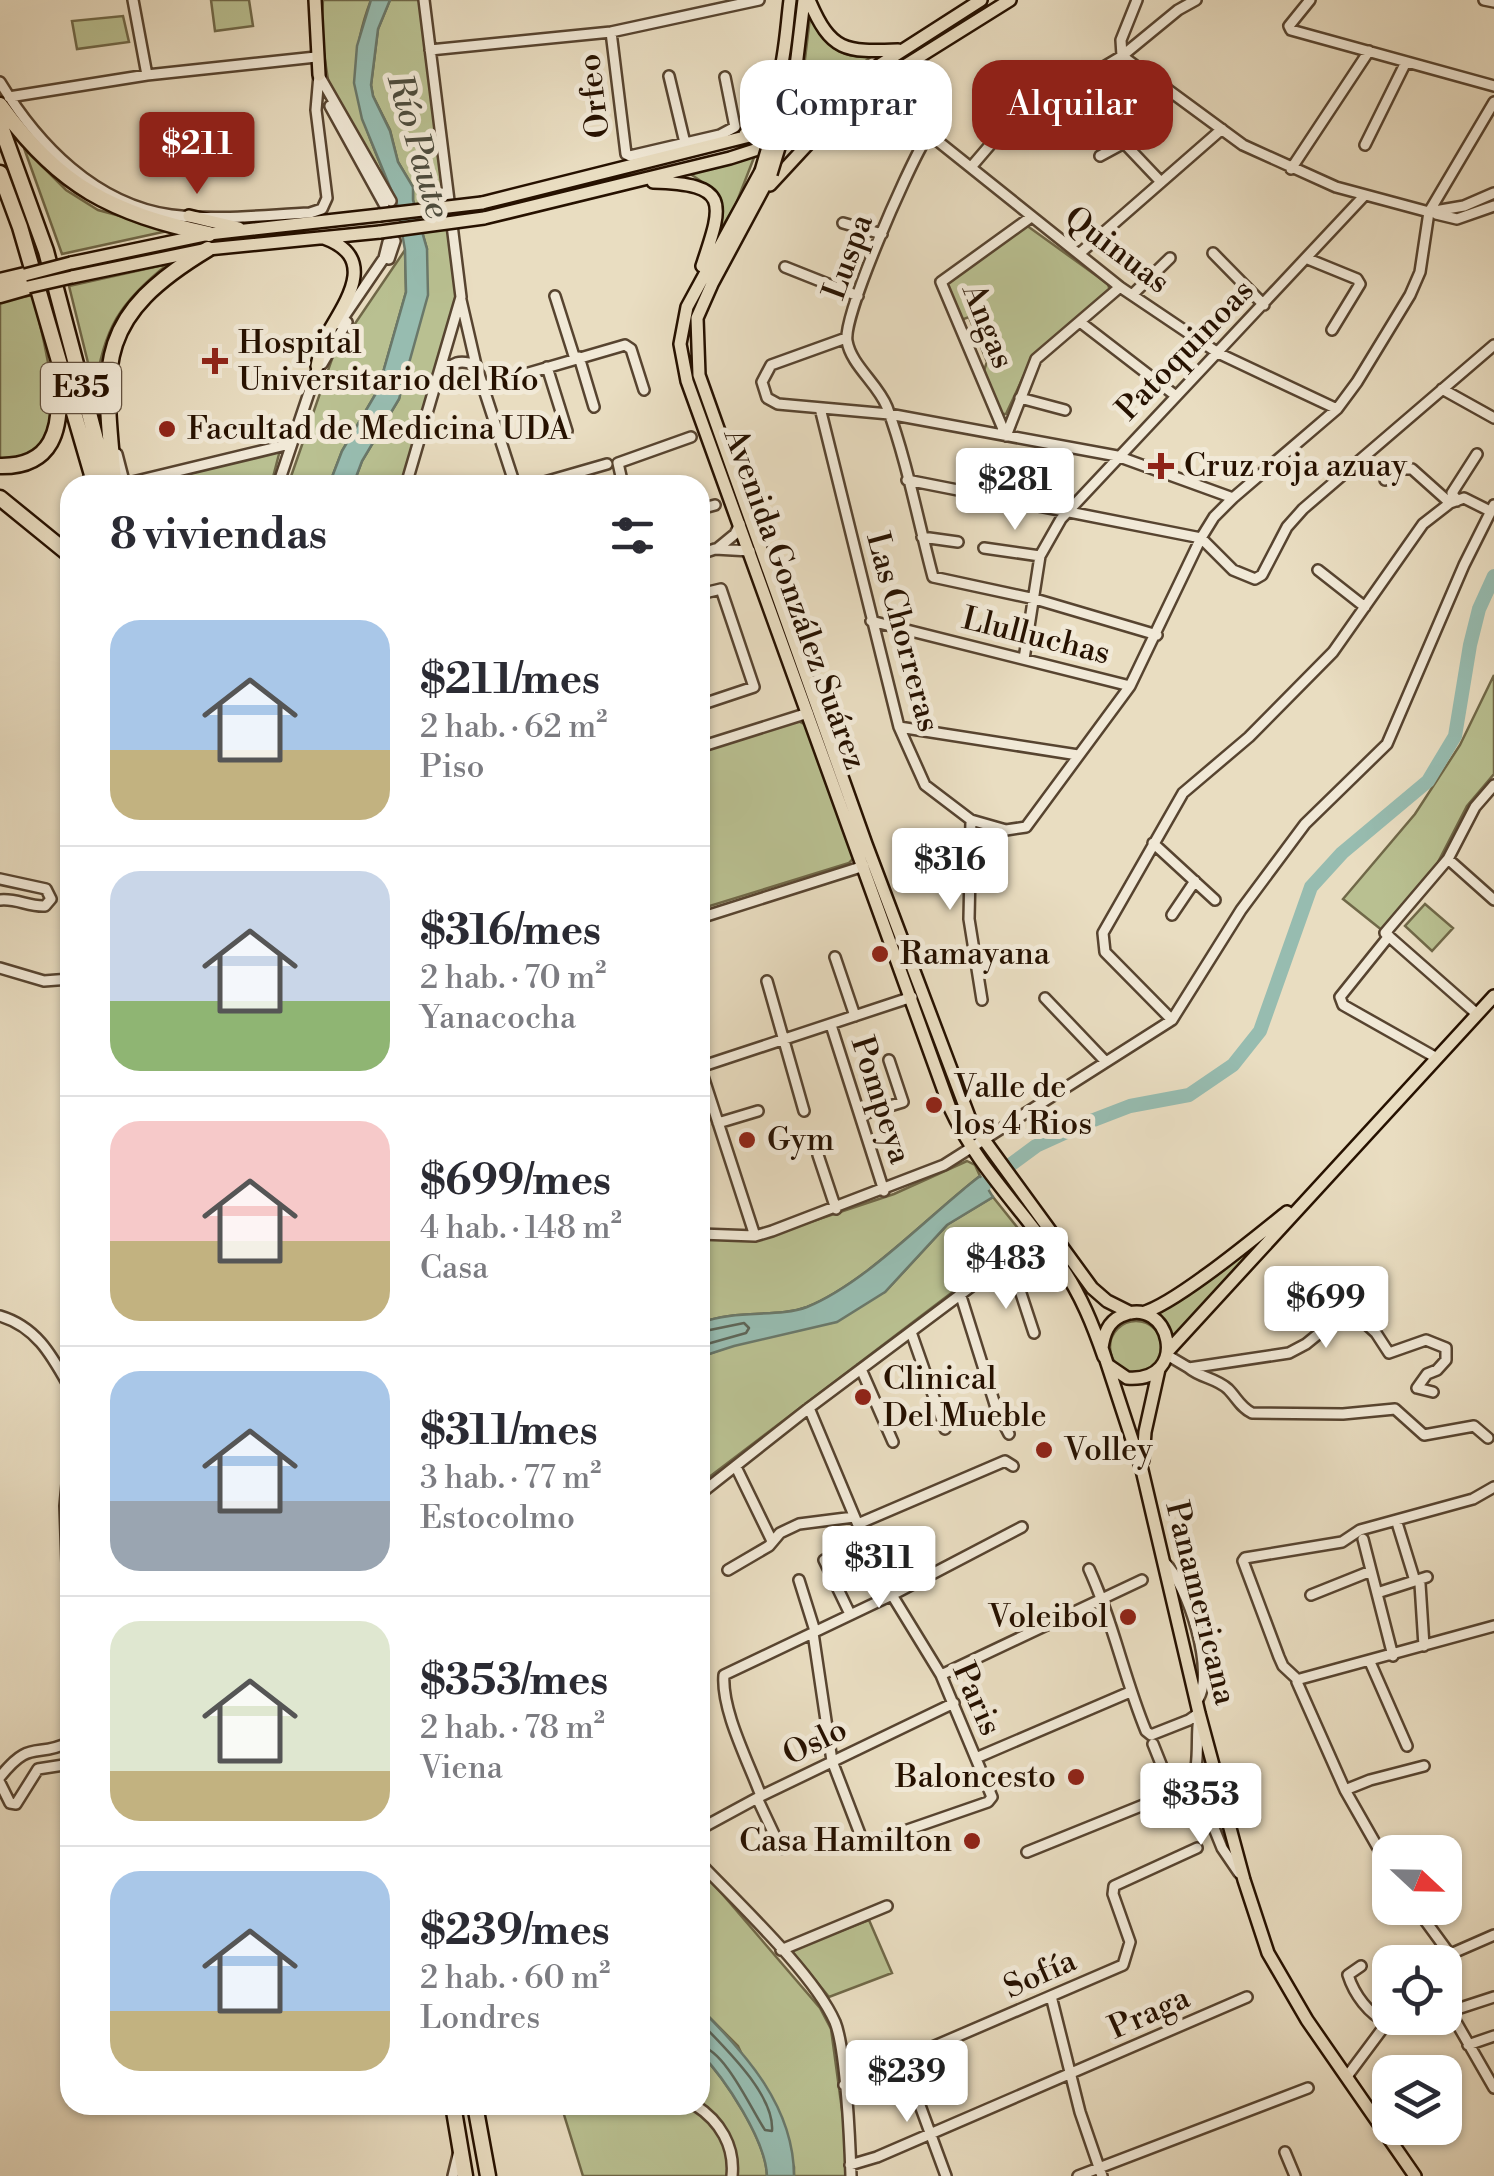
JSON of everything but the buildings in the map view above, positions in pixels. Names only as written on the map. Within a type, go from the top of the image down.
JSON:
[{"type":"highway","points":[[4,101],[42,156],[86,192],[118,209],[208,241]]},
{"type":"highway","name":"E35","points":[[0,124],[46,251],[105,475]]},
{"type":"highway","name":"E35","points":[[0,174],[20,226],[92,475]]},
{"type":"highway","points":[[112,475],[106,373],[114,343],[146,294],[208,241]]},
{"type":"highway","points":[[0,282],[26,281]]},
{"type":"highway","points":[[0,295],[26,281]]},
{"type":"highway","points":[[0,466],[28,462],[51,441],[60,409],[54,348]]},
{"type":"highway","points":[[0,498],[60,547]]},
{"type":"highway","points":[[455,2115],[465,2176]]},
{"type":"highway","points":[[477,2115],[488,2176]]},
{"type":"main road","points":[[315,0],[319,75]]},
{"type":"main road","points":[[736,140],[757,124],[775,94],[791,0]]},
{"type":"main road","name":"Avenida González Suárez","points":[[788,60],[791,0]]},
{"type":"main road","points":[[806,0],[822,30],[834,42],[864,52],[903,50]]},
{"type":"main road","name":"Avenida González Suárez","points":[[795,60],[806,0]]},
{"type":"main road","points":[[26,281],[72,277],[243,229],[385,206],[482,203],[769,131],[981,0]]},
{"type":"main road","points":[[916,60],[1010,0]]},
{"type":"main road","points":[[26,281],[71,263],[208,241],[320,236],[388,238],[639,182],[757,150]]},
{"type":"main road","name":"Avenida González Suárez","points":[[773,150],[761,196],[697,318],[699,375],[976,1144]]},
{"type":"main road","points":[[761,196],[800,150]]},
{"type":"main road","name":"Avenida González Suárez","points":[[766,172],[691,298],[680,344],[687,381],[950,1108],[1045,1236],[1090,1316],[1106,1361]]},
{"type":"main road","points":[[639,182],[698,184],[714,202],[717,222],[691,298]]},
{"type":"main road","points":[[189,216],[243,229]]},
{"type":"main road","points":[[316,371],[326,336],[349,295],[354,266],[345,247],[320,236]]},
{"type":"main road","points":[[1275,1227],[1166,1302],[1122,1316],[1103,1338],[1106,1361],[1127,1378],[1138,1379],[1159,1369],[1167,1353],[1275,1227],[1494,996]]},
{"type":"main road","name":"Avenida González Suárez","points":[[1045,1236],[1100,1296],[1136,1313]]},
{"type":"main road","points":[[1136,1313],[1158,1322],[1164,1330],[1167,1353]]},
{"type":"main road","name":"Panamericana","points":[[1106,1361],[1142,1470],[1198,1710],[1244,1880],[1268,1952],[1281,1979],[1415,2176]]},
{"type":"main road","name":"Panamericana","points":[[1142,1470],[1145,1432],[1159,1369]]},
{"type":"street","points":[[133,0],[147,75]]},
{"type":"street","points":[[424,0],[461,298],[476,365],[512,475]]},
{"type":"street","points":[[430,50],[612,32],[759,0]]},
{"type":"street","points":[[1136,0],[1120,40],[1122,56],[1243,145],[1290,169],[1364,196],[1457,219],[1494,206]]},
{"type":"street","points":[[972,166],[1008,124],[1122,56],[1196,0]]},
{"type":"street","points":[[1310,0],[1289,26],[1291,30],[1494,86]]},
{"type":"street","points":[[1484,0],[1494,2]]},
{"type":"street","name":"Orfeo","points":[[612,32],[626,154],[685,143]]},
{"type":"street","points":[[1290,169],[1368,51]]},
{"type":"street","points":[[4,101],[147,75],[316,57]]},
{"type":"street","points":[[1364,145],[1406,62]]},
{"type":"street","points":[[319,75],[339,126],[385,206]]},
{"type":"street","points":[[319,75],[385,206]]},
{"type":"street","points":[[0,82],[4,101],[97,189],[135,206],[189,216],[310,213],[322,209],[327,198],[316,110],[319,75]]},
{"type":"street","points":[[669,76],[685,143],[720,135],[734,127],[725,77]]},
{"type":"street","points":[[1429,212],[1494,102]]},
{"type":"street","points":[[1079,254],[1222,130]]},
{"type":"street","points":[[1100,156],[1124,143],[1162,182]]},
{"type":"street","name":"Luspa","points":[[919,150],[882,234],[846,338],[885,402],[936,580],[1035,599],[1157,635]]},
{"type":"street","name":"Quinuas","points":[[950,150],[1132,296],[1218,353],[1337,409]]},
{"type":"street","points":[[1429,212],[1464,206],[1494,193]]},
{"type":"street","name":"Patoquinoas","points":[[1024,659],[1040,556],[1051,534],[1117,456],[1364,196]]},
{"type":"street","name":"Las Chorreras","points":[[820,408],[899,727],[925,785],[971,820],[1006,830],[1026,828],[1130,686],[1214,517],[1337,409],[1410,295],[1420,272],[1429,212]]},
{"type":"street","name":"Angas","points":[[1006,436],[941,282],[1031,216]]},
{"type":"street","points":[[843,223],[882,234]]},
{"type":"street","points":[[316,371],[394,250],[388,238]]},
{"type":"street","points":[[281,475],[331,337],[384,258],[388,238]]},
{"type":"street","points":[[1213,252],[1264,305]]},
{"type":"street","points":[[1132,296],[1170,258]]},
{"type":"street","points":[[1308,259],[1357,279],[1360,284],[1332,330]]},
{"type":"street","points":[[785,267],[858,296]]},
{"type":"street","points":[[1006,436],[1036,359],[1120,287]]},
{"type":"street","points":[[555,296],[594,408]]},
{"type":"street","points":[[409,475],[461,298]]},
{"type":"street","points":[[1080,322],[1176,396]]},
{"type":"street","points":[[846,338],[772,365],[762,382],[771,402],[889,414],[1117,456],[1233,498]]},
{"type":"street","points":[[907,480],[1201,538],[1239,575],[1258,578],[1287,527],[1303,509],[1494,345]]},
{"type":"street","points":[[484,386],[628,346],[644,390]]},
{"type":"street","points":[[440,377],[452,363],[476,365]]},
{"type":"street","points":[[547,366],[567,432]]},
{"type":"street","points":[[1442,390],[1494,418]]},
{"type":"street","points":[[1020,398],[1065,410]]},
{"type":"street","points":[[108,416],[122,475]]},
{"type":"street","points":[[621,475],[618,463],[691,437]]},
{"type":"street","points":[[161,475],[290,444]]},
{"type":"street","points":[[1454,502],[1455,484],[1478,454]]},
{"type":"street","points":[[569,475],[607,464]]},
{"type":"street","points":[[1385,480],[1395,469],[1412,469],[1454,502]]},
{"type":"street","points":[[710,1234],[754,1236],[836,1209],[944,1165],[1172,1020],[1241,910],[1305,824],[1387,744],[1492,508],[1464,498],[1423,524],[1333,652],[1249,737],[1183,792],[1103,933],[1102,944],[1105,952],[1172,1020]]},
{"type":"street","points":[[710,506],[716,505]]},
{"type":"street","points":[[715,550],[736,534],[740,524]]},
{"type":"street","points":[[922,538],[958,542]]},
{"type":"street","points":[[984,548],[1040,556]]},
{"type":"street","points":[[710,551],[750,551]]},
{"type":"street","points":[[1318,570],[1365,606]]},
{"type":"street","points":[[710,592],[721,589],[754,687],[710,701]]},
{"type":"street","name":"Llulluchas","points":[[871,621],[1130,686]]},
{"type":"street","points":[[710,745],[808,713]]},
{"type":"street","points":[[899,727],[1078,755]]},
{"type":"street","points":[[1477,1014],[1385,933],[1448,859],[1475,807],[1494,786]]},
{"type":"street","points":[[971,820],[970,919],[982,1000]]},
{"type":"street","points":[[1153,843],[1214,900]]},
{"type":"street","points":[[1448,859],[1494,900]]},
{"type":"street","points":[[710,915],[865,866]]},
{"type":"street","points":[[0,880],[46,890],[51,899],[45,906],[0,900]]},
{"type":"street","points":[[1484,891],[1494,880]]},
{"type":"street","points":[[919,884],[970,881]]},
{"type":"street","points":[[1172,915],[1196,881]]},
{"type":"street","points":[[1390,936],[1340,997],[1343,1005],[1435,1056]]},
{"type":"street","points":[[835,956],[855,1016]]},
{"type":"street","points":[[0,968],[44,981],[60,980]]},
{"type":"street","points":[[767,982],[804,1111]]},
{"type":"street","points":[[710,1064],[912,997]]},
{"type":"street","points":[[1045,998],[1106,1062]]},
{"type":"street","name":"Pompeya","points":[[831,1025],[884,1191]]},
{"type":"street","points":[[860,1115],[904,1102],[889,1060]]},
{"type":"street","points":[[710,1099],[754,1236]]},
{"type":"street","points":[[718,1124],[758,1112]]},
{"type":"street","points":[[818,1154],[836,1209]]},
{"type":"street","points":[[710,1486],[1009,1257],[1045,1236]]},
{"type":"street","points":[[1009,1257],[1034,1334]]},
{"type":"street","points":[[960,1294],[1008,1434]]},
{"type":"street","points":[[1189,1368],[1290,1353],[1344,1313],[1352,1312],[1376,1333],[1388,1353],[1426,1340],[1446,1348],[1446,1360],[1418,1382],[1417,1388],[1433,1392]]},
{"type":"street","points":[[0,1316],[38,1336],[60,1372]]},
{"type":"street","points":[[911,1332],[945,1429]]},
{"type":"street","points":[[1167,1353],[1200,1376],[1222,1384],[1242,1408],[1252,1413],[1396,1410],[1424,1435],[1474,1426],[1488,1438]]},
{"type":"street","points":[[861,1369],[893,1442]]},
{"type":"street","name":"Paris","points":[[810,1408],[856,1520],[892,1595],[941,1675],[992,1796],[988,1802],[884,1838]]},
{"type":"street","points":[[728,1570],[799,1524],[856,1520],[1006,1461],[1013,1466]]},
{"type":"street","points":[[736,1467],[772,1540]]},
{"type":"street","points":[[1372,1837],[1345,1790],[1297,1683],[1279,1658],[1243,1561],[1342,1542],[1360,1530],[1473,1499],[1494,1486]]},
{"type":"street","points":[[1398,1526],[1421,1581],[1424,1646]]},
{"type":"street","points":[[782,1849],[737,1733],[724,1675],[1022,1528]]},
{"type":"street","points":[[1363,1538],[1393,1656]]},
{"type":"street","points":[[824,1560],[850,1614]]},
{"type":"street","points":[[1090,1569],[1146,1731],[1151,1735],[1198,1710]]},
{"type":"street","points":[[1312,1595],[1371,1571]]},
{"type":"street","points":[[799,1580],[814,1632],[832,1762],[860,1834]]},
{"type":"street","points":[[941,1675],[1142,1580]]},
{"type":"street","points":[[1377,1593],[1421,1581]]},
{"type":"street","points":[[1297,1683],[1494,1626]]},
{"type":"street","points":[[1370,1662],[1407,1746]]},
{"type":"street","points":[[976,1758],[1130,1692]]},
{"type":"street","name":"Oslo","points":[[710,1824],[954,1703]]},
{"type":"street","points":[[1026,1852],[1188,1787],[1194,1780],[1198,1710]]},
{"type":"street","points":[[60,1744],[31,1750],[14,1759],[0,1780],[10,1803],[16,1804],[38,1770],[60,1766]]},
{"type":"street","points":[[1153,1744],[1173,1794]]},
{"type":"street","points":[[1345,1790],[1424,1766]]},
{"type":"street","points":[[1188,1787],[1203,1801],[1222,1848],[1244,1880]]},
{"type":"street","name":"Sofía","points":[[844,2085],[1123,1965],[1130,1942],[1113,1894],[1114,1886],[1198,1848]]},
{"type":"street","points":[[710,1873],[781,1950],[824,2002],[837,2026],[850,2170]]},
{"type":"street","points":[[781,1950],[887,1906]]},
{"type":"street","points":[[1462,1950],[1494,1936]]},
{"type":"street","points":[[1360,1966],[1348,1975],[1351,1985],[1372,2010]]},
{"type":"street","points":[[1051,1996],[1100,2172]]},
{"type":"street","name":"Praga","points":[[850,2170],[1247,1997]]},
{"type":"street","points":[[1462,2008],[1494,1998]]},
{"type":"street","points":[[1462,2033],[1494,2088]]},
{"type":"street","points":[[1348,2075],[1378,2035]]},
{"type":"street","points":[[1468,2045],[1494,2036]]},
{"type":"street","points":[[904,2062],[946,2176]]},
{"type":"street","points":[[1078,2176],[1100,2172],[1308,2088]]},
{"type":"street","points":[[706,2115],[721,2129],[730,2146],[732,2176]]},
{"type":"street","points":[[453,2176],[460,2148]]},
{"type":"street","points":[[1285,2152],[1295,2176]]},
{"type":"green space","points":[[211,0],[249,0],[253,26],[215,31]]},
{"type":"green space","points":[[323,0],[371,0],[361,30],[356,81],[366,127],[397,204],[391,201],[330,93],[321,34]]},
{"type":"green space","points":[[390,0],[424,0],[461,297],[407,475],[357,475],[399,399],[427,249],[413,187],[398,162],[390,130],[373,96],[378,29]]},
{"type":"green space","points":[[123,16],[129,42],[77,49],[72,21]]},
{"type":"green space","points":[[810,17],[834,48],[850,55],[871,57],[867,60],[805,60]]},
{"type":"green space","points":[[24,148],[66,190],[98,210],[172,230],[62,254]]},
{"type":"green space","points":[[755,155],[736,204],[718,234],[717,198],[690,174]]},
{"type":"green space","points":[[1026,225],[1108,284],[1110,291],[1033,356],[1006,414],[1002,414],[983,373],[987,362],[969,317],[961,320],[946,285]]},
{"type":"green space","points":[[405,250],[406,292],[378,390],[342,451],[333,475],[291,475],[333,356]]},
{"type":"green space","points":[[168,264],[137,291],[116,318],[103,350],[95,391],[69,286]]},
{"type":"green space","points":[[33,295],[49,368],[50,421],[42,442],[26,456],[0,461],[0,301]]},
{"type":"green space","points":[[276,451],[279,454],[274,475],[184,475]]},
{"type":"green space","points":[[1494,675],[1494,774],[1467,806],[1435,868],[1383,931],[1343,899],[1415,814],[1460,745]]},
{"type":"green space","points":[[798,721],[806,725],[853,859],[710,906],[710,749]]},
{"type":"green space","points":[[1425,904],[1453,928],[1432,951],[1405,926]]},
{"type":"green space","points":[[967,1161],[975,1165],[980,1176],[874,1266],[829,1296],[796,1310],[710,1320],[710,1238],[765,1237],[894,1194]]},
{"type":"green space","points":[[993,1197],[1025,1237],[710,1476],[710,1353],[885,1292],[948,1224]]},
{"type":"green space","points":[[1264,1236],[1175,1338],[1156,1315]]},
{"type":"green space","points":[[1136,1321],[1154,1329],[1162,1347],[1154,1365],[1136,1373],[1118,1365],[1110,1347],[1118,1329]]},
{"type":"green space","points":[[710,1880],[820,2008],[831,2029],[851,2176],[794,2176],[794,2167],[738,2046],[710,2018]]},
{"type":"green space","points":[[869,1920],[892,1973],[829,1997],[791,1950]]},
{"type":"green space","points":[[710,2065],[742,2110],[760,2145],[767,2176],[732,2176],[730,2146],[707,2115]]},
{"type":"green space","points":[[564,2115],[703,2115],[720,2135],[729,2176],[583,2176]]},
{"type":"water","points":[[371,0],[390,0],[378,29],[371,85],[398,162],[413,187],[427,249],[428,295],[399,399],[357,475],[333,475],[342,451],[378,390],[406,292],[405,250],[397,204],[362,119],[354,83],[357,46]]},
{"type":"water","points":[[980,1176],[993,1197],[947,1225],[885,1292],[837,1322],[710,1354],[710,1320],[807,1307],[874,1266]]},
{"type":"water","points":[[710,2019],[750,2063],[776,2105],[786,2127],[794,2176],[767,2176],[760,2146],[710,2065]]},
{"type":"waterway","points":[[971,1194],[1036,1146],[1130,1106],[1189,1095],[1233,1065],[1260,1031],[1311,887],[1342,853],[1428,781],[1455,736],[1470,645],[1479,609],[1494,576]]},
{"type":"tunnel","points":[[391,201],[395,241]]},
{"type":"place","name":"Hospital Universitario del Río","points":[[215,361]]},
{"type":"place","name":"Facultad de Medicina UDA","points":[[167,429]]},
{"type":"place","name":"Cruz roja azuay","points":[[1161,466]]},
{"type":"place","name":"Ramayana","points":[[880,954]]},
{"type":"place","name":"Valle de los 4 Rios","points":[[934,1105]]},
{"type":"place","name":"Gym","points":[[747,1140]]},
{"type":"place","name":"Clinical Del Mueble","points":[[863,1397]]},
{"type":"place","name":"Volley","points":[[1044,1450]]},
{"type":"place","name":"Voleibol","points":[[1128,1617]]},
{"type":"place","name":"Baloncesto","points":[[1076,1777]]},
{"type":"place","name":"Casa Hamilton","points":[[972,1841]]},
{"type":"water label","name":"Río Paute","points":[[418,146]]}]
